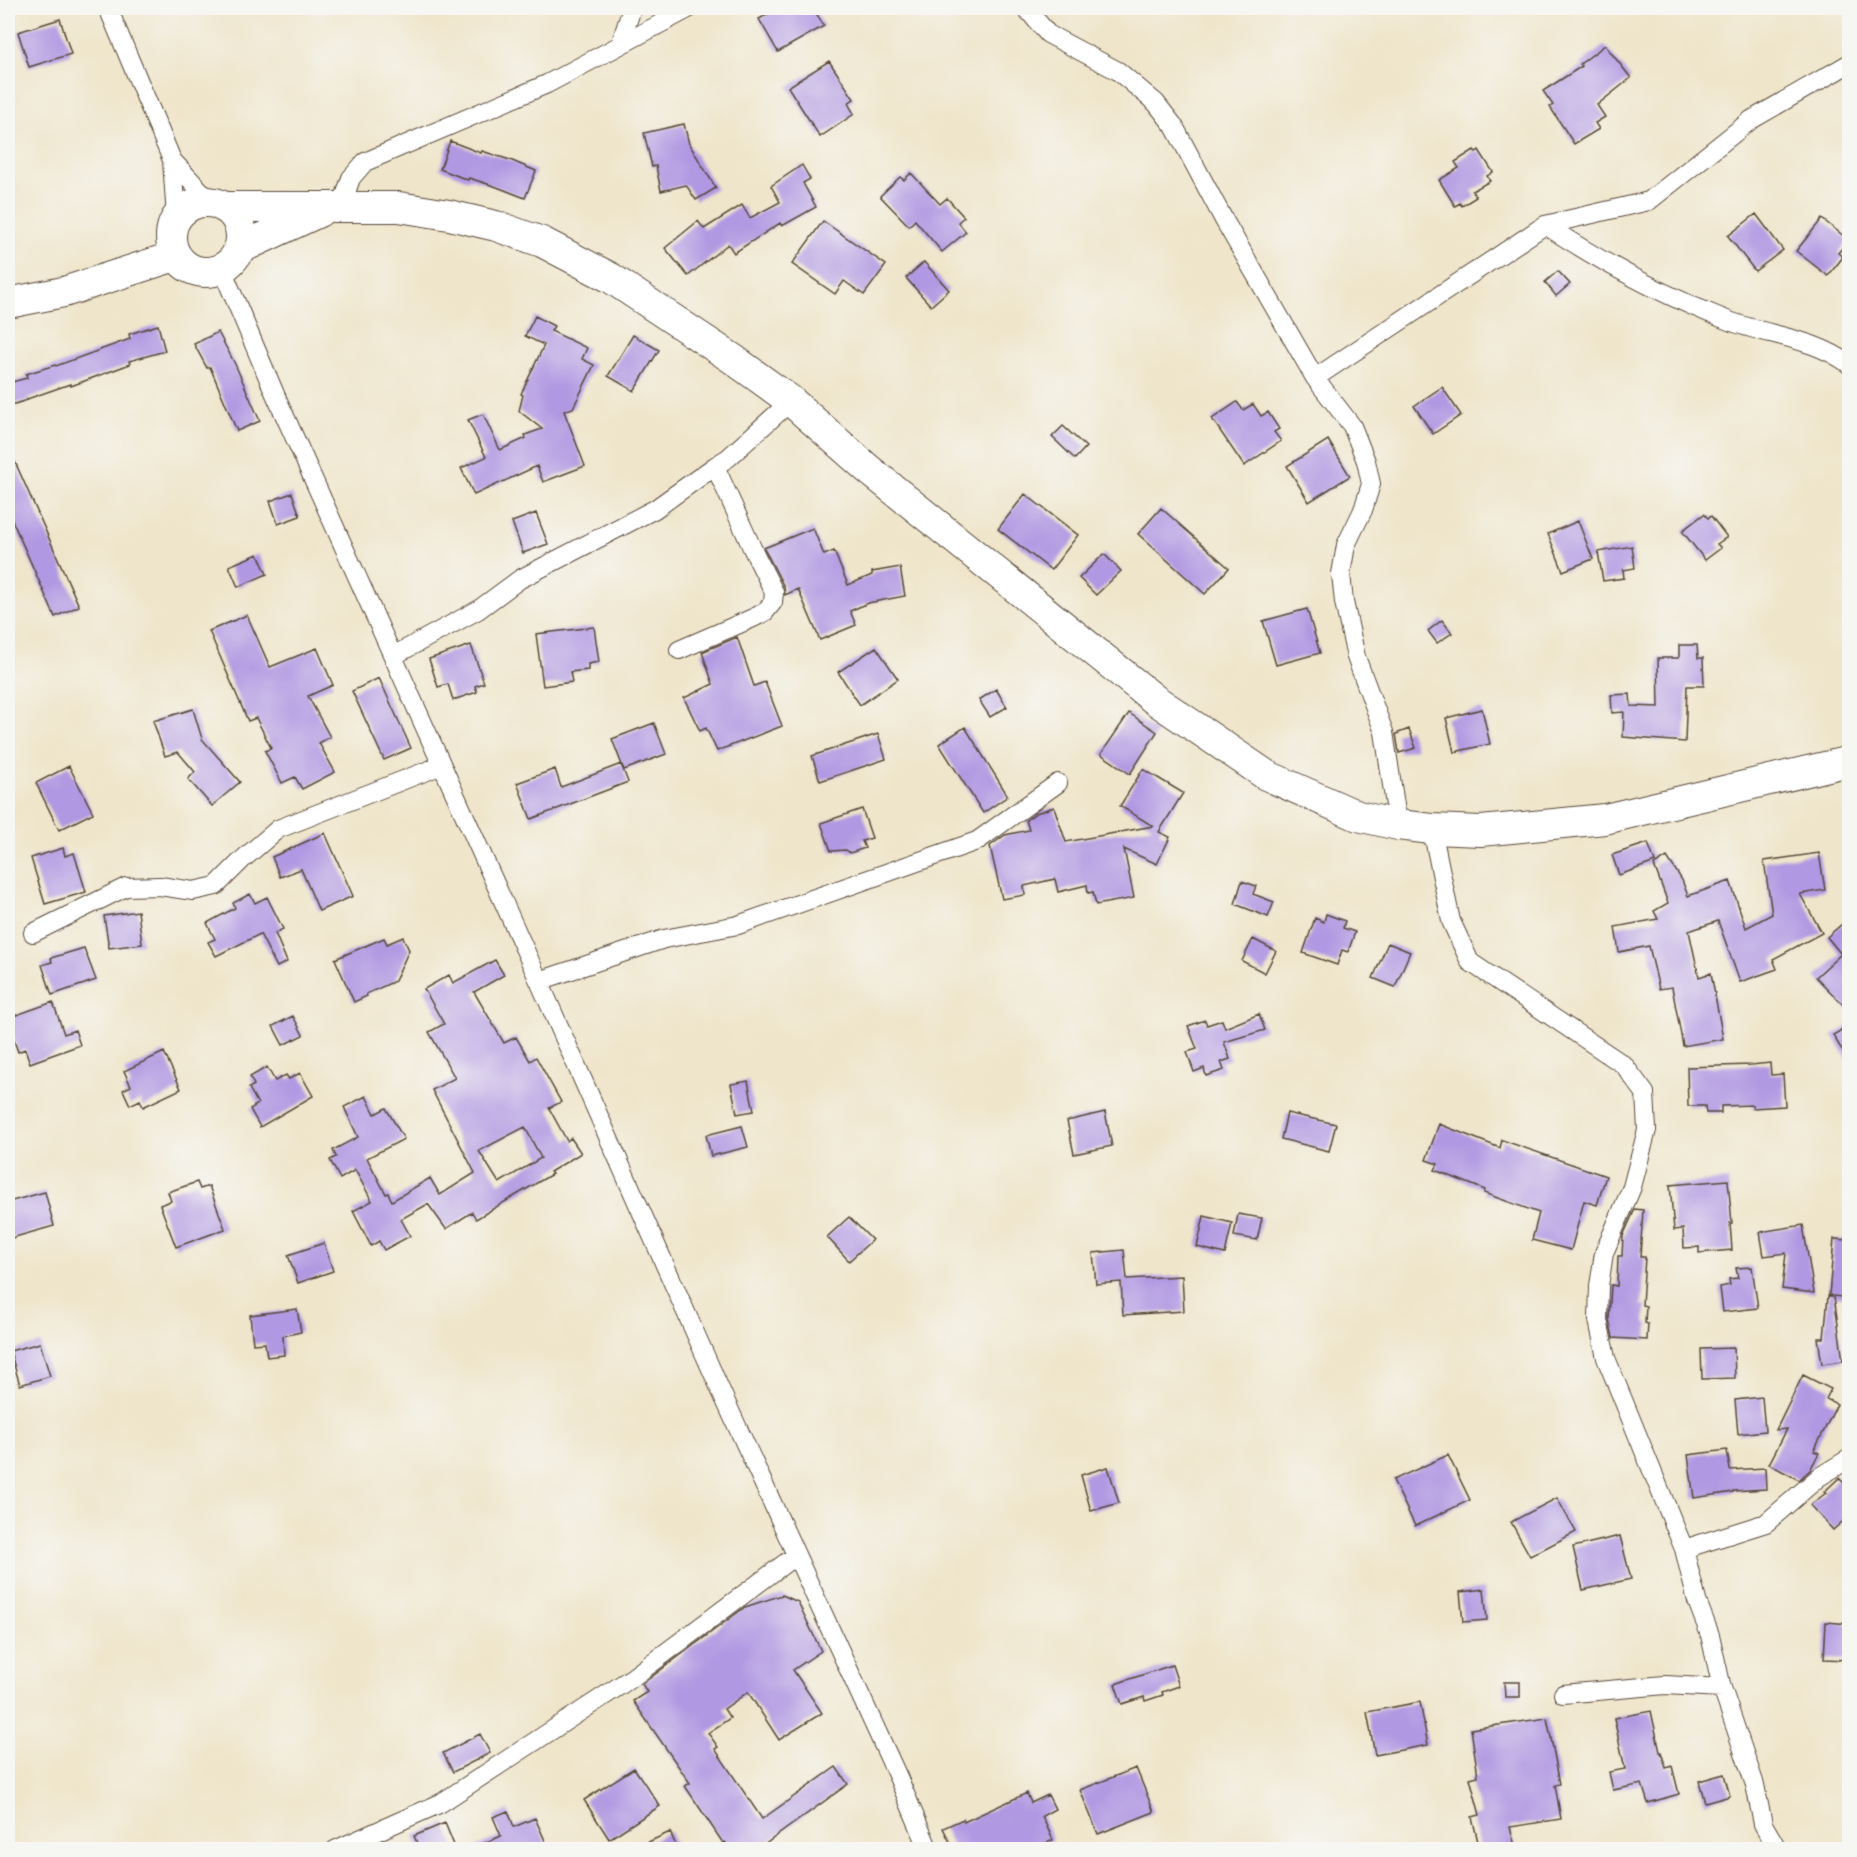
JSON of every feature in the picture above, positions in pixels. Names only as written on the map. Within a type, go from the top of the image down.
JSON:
[{"type":"main road","points":[[334,208],[231,259],[212,272],[191,270],[175,256],[171,247],[170,237],[176,218],[183,210],[201,202],[217,205],[334,208],[399,207],[496,226],[542,242],[611,278],[733,359],[791,401],[868,469],[1154,699],[1266,775],[1358,816],[1398,825],[1481,831],[1605,819],[1850,761]]},
{"type":"main road","points":[[217,205],[231,213],[240,230],[231,259]]},
{"type":"main road","points":[[8,303],[64,292],[175,256]]},
{"type":"street","points":[[110,8],[172,160],[176,218]]},
{"type":"street","points":[[620,45],[632,8]]},
{"type":"street","points":[[334,208],[351,178],[365,162],[547,84],[690,8]]},
{"type":"street","points":[[1026,8],[1048,34],[1118,70],[1156,103],[1174,126],[1224,220],[1316,378],[1352,426],[1366,461],[1371,484],[1363,510],[1346,545],[1341,574],[1344,602],[1356,657],[1384,732],[1398,825]]},
{"type":"street","points":[[1316,378],[1545,225],[1649,201],[1751,120],[1850,63]]},
{"type":"street","points":[[172,160],[217,205]]},
{"type":"street","points":[[1545,225],[1592,255],[1640,281],[1730,321],[1813,344],[1850,365]]},
{"type":"street","points":[[231,259],[275,394],[929,1850]]},
{"type":"street","points":[[393,656],[478,610],[530,574],[655,509],[728,458],[791,401]]},
{"type":"street","points":[[679,650],[765,612],[773,602],[774,592],[715,466]]},
{"type":"street","points":[[33,933],[126,887],[160,886],[193,891],[216,886],[278,829],[442,765]]},
{"type":"street","points":[[539,981],[664,939],[738,925],[977,841],[1058,783]]},
{"type":"street","points":[[1432,829],[1451,921],[1470,962],[1624,1065],[1645,1093],[1647,1130],[1632,1187],[1604,1253],[1599,1286],[1598,1320],[1606,1358],[1684,1550],[1697,1601],[1710,1635],[1722,1688],[1755,1785],[1763,1824],[1778,1850]]},
{"type":"street","points":[[1684,1550],[1766,1523],[1819,1477],[1850,1458]]},
{"type":"street","points":[[335,1850],[441,1803],[633,1677],[796,1555]]},
{"type":"street","points":[[1563,1694],[1665,1685],[1722,1688]]},
{"type":"building","points":[[779,8],[813,8],[824,26],[778,52],[759,19]]},
{"type":"building","points":[[60,19],[71,54],[29,67],[18,32]]},
{"type":"building","points":[[1605,45],[1631,78],[1597,105],[1605,117],[1595,123],[1599,129],[1574,144],[1550,107],[1553,105],[1543,91],[1582,66],[1580,64]]},
{"type":"building","points":[[829,61],[854,99],[848,103],[854,114],[820,137],[788,87]]},
{"type":"building","points":[[684,124],[689,144],[716,188],[696,200],[686,185],[661,191],[656,166],[652,167],[644,133]]},
{"type":"building","points":[[450,141],[481,153],[482,151],[510,160],[536,171],[525,198],[440,169]]},
{"type":"building","points":[[1474,150],[1476,152],[1479,150],[1493,172],[1487,176],[1490,181],[1472,191],[1476,197],[1462,206],[1460,203],[1455,206],[1439,180],[1459,168],[1455,162]]},
{"type":"building","points":[[802,165],[810,179],[803,183],[816,207],[782,226],[780,223],[734,253],[728,244],[688,276],[665,248],[698,221],[704,229],[742,205],[750,218],[780,202],[771,186]]},
{"type":"building","points":[[911,173],[940,204],[947,198],[964,217],[958,222],[966,232],[942,252],[915,220],[909,226],[880,196],[900,177],[904,180]]},
{"type":"building","points":[[1756,214],[1783,250],[1755,271],[1728,236]]},
{"type":"building","points":[[1822,219],[1849,240],[1838,253],[1843,257],[1828,276],[1796,251]]},
{"type":"building","points":[[823,221],[886,265],[864,295],[844,281],[835,294],[792,264]]},
{"type":"building","points":[[924,262],[949,290],[931,306],[906,278]]},
{"type":"building","points":[[1558,271],[1570,284],[1556,296],[1545,282]]},
{"type":"building","points":[[535,316],[554,326],[551,331],[587,348],[582,359],[594,365],[573,408],[564,411],[585,466],[543,482],[537,466],[474,495],[461,468],[486,457],[468,420],[483,414],[500,450],[526,438],[525,435],[542,429],[519,411],[523,395],[521,394],[544,345],[525,336]]},
{"type":"building","points":[[158,325],[165,351],[129,361],[130,364],[71,386],[70,384],[8,406],[8,383],[27,378],[26,374],[56,366],[130,339],[129,334]]},
{"type":"building","points":[[218,332],[260,421],[237,431],[210,367],[207,368],[194,344]]},
{"type":"building","points":[[633,335],[659,350],[634,391],[608,376]]},
{"type":"building","points":[[1442,387],[1461,415],[1433,434],[1414,406]]},
{"type":"building","points":[[1237,402],[1243,410],[1253,404],[1261,416],[1268,412],[1279,429],[1274,432],[1281,441],[1244,466],[1212,419]]},
{"type":"building","points":[[1063,426],[1086,447],[1075,459],[1052,437]]},
{"type":"building","points":[[1328,440],[1350,476],[1309,502],[1287,466]]},
{"type":"building","points":[[8,446],[79,606],[55,617],[8,511]]},
{"type":"building","points":[[292,493],[300,516],[278,524],[270,501]]},
{"type":"building","points":[[1025,494],[1078,535],[1051,570],[998,529]]},
{"type":"building","points":[[1161,508],[1229,568],[1205,594],[1138,534]]},
{"type":"building","points":[[536,513],[548,544],[523,553],[512,522]]},
{"type":"building","points":[[1704,514],[1708,518],[1711,516],[1727,537],[1717,544],[1721,548],[1705,560],[1682,531]]},
{"type":"building","points":[[1578,521],[1593,559],[1563,571],[1548,534]]},
{"type":"building","points":[[813,528],[824,555],[834,551],[848,585],[872,575],[872,572],[900,567],[905,596],[868,603],[850,611],[856,625],[820,640],[798,589],[785,595],[784,587],[764,548]]},
{"type":"building","points":[[1632,546],[1635,568],[1623,570],[1624,578],[1603,581],[1598,552]]},
{"type":"building","points":[[258,554],[267,574],[238,587],[229,566]]},
{"type":"building","points":[[1104,554],[1121,571],[1096,595],[1079,578]]},
{"type":"building","points":[[1307,609],[1320,653],[1276,665],[1263,621]]},
{"type":"building","points":[[247,615],[270,667],[317,648],[333,685],[308,696],[330,737],[319,743],[335,772],[302,789],[295,777],[282,783],[265,751],[271,748],[256,718],[248,721],[209,631]]},
{"type":"building","points":[[1442,620],[1452,633],[1437,643],[1428,631]]},
{"type":"building","points":[[594,627],[599,662],[588,664],[588,670],[570,672],[572,682],[543,686],[536,634]]},
{"type":"building","points":[[737,637],[754,686],[765,682],[782,726],[717,751],[706,728],[700,731],[684,698],[713,684],[702,652]]},
{"type":"building","points":[[471,645],[484,683],[475,686],[477,692],[453,700],[448,684],[438,687],[429,659]]},
{"type":"building","points":[[1679,645],[1697,645],[1698,658],[1703,658],[1704,686],[1687,686],[1685,742],[1623,737],[1624,712],[1612,713],[1611,695],[1630,694],[1631,706],[1659,707],[1658,658],[1679,658]]},
{"type":"building","points":[[876,647],[898,679],[860,705],[838,672]]},
{"type":"building","points":[[379,678],[411,748],[384,760],[352,691]]},
{"type":"building","points":[[996,689],[1007,707],[990,717],[979,700]]},
{"type":"building","points":[[193,709],[202,739],[240,782],[212,806],[188,779],[195,772],[178,752],[165,756],[153,721]]},
{"type":"building","points":[[1482,709],[1490,744],[1454,752],[1446,718]]},
{"type":"building","points":[[1129,713],[1157,732],[1130,774],[1101,754]]},
{"type":"building","points":[[654,723],[666,754],[624,770],[612,739]]},
{"type":"building","points":[[965,727],[1008,796],[983,813],[939,744]]},
{"type":"building","points":[[1409,729],[1416,748],[1399,753],[1396,734]]},
{"type":"building","points":[[878,734],[886,759],[820,781],[812,756]]},
{"type":"building","points":[[621,764],[628,782],[531,819],[517,783],[555,769],[561,787]]},
{"type":"building","points":[[69,766],[93,813],[59,830],[36,783]]},
{"type":"building","points":[[1143,769],[1183,793],[1159,832],[1170,837],[1157,864],[1124,849],[1134,898],[1096,905],[1093,892],[1088,893],[1087,885],[1058,892],[1055,879],[1024,886],[1025,895],[1002,899],[990,846],[1005,835],[1029,830],[1026,820],[1036,813],[1054,807],[1066,842],[1153,826],[1120,806]]},
{"type":"building","points":[[862,809],[872,838],[862,841],[865,848],[850,853],[846,850],[831,851],[821,823]]},
{"type":"building","points":[[325,833],[353,896],[319,911],[301,869],[280,877],[272,857]]},
{"type":"building","points":[[1648,843],[1655,862],[1619,875],[1612,855]]},
{"type":"building","points":[[63,848],[65,856],[74,853],[86,892],[45,904],[31,858]]},
{"type":"building","points":[[1819,853],[1825,890],[1800,894],[1822,933],[1773,959],[1777,969],[1740,982],[1718,921],[1689,931],[1699,977],[1711,973],[1723,1039],[1683,1046],[1672,987],[1659,989],[1649,946],[1619,952],[1615,927],[1658,919],[1654,911],[1668,903],[1654,865],[1667,857],[1682,880],[1688,896],[1730,881],[1746,928],[1772,914],[1764,861]]},
{"type":"building","points":[[1242,881],[1256,886],[1253,894],[1274,902],[1268,917],[1235,904]]},
{"type":"building","points":[[250,894],[255,903],[267,897],[283,929],[275,933],[287,962],[277,967],[260,934],[216,956],[208,942],[215,939],[207,923],[235,908],[233,903]]},
{"type":"building","points":[[138,911],[142,944],[109,948],[104,916]]},
{"type":"building","points":[[1326,914],[1345,921],[1343,928],[1355,932],[1348,952],[1342,950],[1337,965],[1303,953],[1315,918],[1324,922]]},
{"type":"building","points":[[1842,924],[1850,932],[1850,1012],[1816,977],[1841,954],[1827,937]]},
{"type":"building","points":[[403,937],[409,950],[395,981],[354,1002],[335,959],[384,938],[387,944]]},
{"type":"building","points":[[1253,939],[1276,951],[1265,973],[1242,961]]},
{"type":"building","points":[[1388,943],[1410,952],[1395,987],[1373,978]]},
{"type":"building","points":[[84,948],[96,980],[52,995],[42,965],[52,962],[51,958]]},
{"type":"building","points":[[495,960],[504,975],[474,992],[504,1043],[516,1037],[530,1061],[536,1057],[561,1102],[549,1108],[567,1141],[571,1138],[581,1153],[550,1172],[552,1174],[476,1219],[472,1212],[446,1229],[428,1204],[401,1219],[410,1236],[384,1250],[379,1241],[371,1246],[353,1211],[372,1201],[355,1170],[340,1179],[330,1160],[336,1157],[333,1150],[358,1137],[344,1107],[366,1096],[375,1114],[386,1108],[404,1139],[367,1158],[392,1201],[430,1178],[440,1195],[475,1173],[432,1090],[455,1078],[429,1032],[444,1024],[424,989],[449,975],[453,983]],"holes":[[[525,1127],[541,1158],[499,1183],[479,1151]]]},
{"type":"building","points":[[53,1002],[64,1034],[75,1030],[80,1045],[30,1063],[25,1049],[18,1052],[8,1018]]},
{"type":"building","points":[[1259,1014],[1265,1030],[1224,1042],[1230,1059],[1221,1062],[1224,1070],[1206,1076],[1204,1068],[1194,1072],[1187,1052],[1197,1049],[1188,1026],[1205,1020],[1207,1025],[1222,1020],[1225,1028]]},
{"type":"building","points":[[293,1016],[303,1035],[283,1045],[273,1026]]},
{"type":"building","points":[[1850,1025],[1850,1064],[1833,1035]]},
{"type":"building","points":[[164,1052],[181,1089],[143,1107],[140,1100],[130,1105],[123,1090],[131,1086],[124,1071]]},
{"type":"building","points":[[1770,1063],[1771,1075],[1783,1074],[1785,1106],[1753,1108],[1753,1105],[1721,1106],[1721,1113],[1706,1113],[1705,1106],[1688,1106],[1687,1067]]},
{"type":"building","points":[[267,1067],[275,1081],[286,1075],[289,1079],[300,1073],[313,1096],[260,1127],[250,1109],[258,1104],[249,1088],[254,1085],[250,1077]]},
{"type":"building","points":[[748,1081],[754,1111],[737,1114],[731,1084]]},
{"type":"building","points":[[1105,1112],[1112,1146],[1074,1154],[1067,1121]]},
{"type":"building","points":[[1287,1113],[1336,1124],[1329,1151],[1281,1139]]},
{"type":"building","points":[[1439,1124],[1500,1148],[1502,1140],[1606,1176],[1597,1205],[1584,1201],[1571,1250],[1532,1240],[1539,1213],[1484,1193],[1485,1190],[1435,1170],[1438,1164],[1426,1160]]},
{"type":"building","points":[[742,1126],[748,1147],[711,1156],[706,1135]]},
{"type":"building","points":[[1728,1180],[1732,1250],[1699,1253],[1699,1247],[1684,1248],[1683,1229],[1674,1230],[1670,1185]]},
{"type":"building","points":[[197,1182],[200,1189],[209,1186],[225,1229],[176,1247],[160,1205],[171,1201],[168,1192]]},
{"type":"building","points":[[45,1192],[54,1226],[8,1239],[8,1202]]},
{"type":"building","points":[[1635,1209],[1643,1210],[1640,1257],[1645,1257],[1642,1305],[1646,1306],[1647,1340],[1613,1338],[1609,1319],[1611,1285],[1617,1286],[1618,1256],[1622,1256],[1623,1236]]},
{"type":"building","points":[[1238,1214],[1262,1218],[1257,1240],[1234,1236]]},
{"type":"building","points":[[1204,1216],[1232,1223],[1225,1254],[1197,1247]]},
{"type":"building","points":[[849,1217],[872,1240],[849,1261],[827,1237]]},
{"type":"building","points":[[1803,1225],[1814,1293],[1782,1289],[1786,1253],[1764,1256],[1760,1232]]},
{"type":"building","points":[[1834,1239],[1850,1240],[1850,1298],[1834,1296],[1843,1361],[1822,1364],[1818,1338],[1824,1338],[1828,1296],[1833,1296],[1829,1295]]},
{"type":"building","points":[[324,1243],[333,1271],[298,1283],[288,1255]]},
{"type":"building","points":[[1124,1250],[1127,1279],[1182,1276],[1184,1311],[1123,1315],[1121,1282],[1096,1284],[1093,1253]]},
{"type":"building","points":[[1752,1267],[1758,1308],[1723,1312],[1720,1287],[1730,1285],[1729,1279],[1738,1278],[1736,1268]]},
{"type":"building","points":[[297,1309],[301,1332],[283,1336],[284,1355],[267,1357],[265,1343],[253,1344],[250,1315]]},
{"type":"building","points":[[40,1343],[50,1376],[20,1385],[10,1351]]},
{"type":"building","points":[[1734,1348],[1735,1378],[1702,1379],[1701,1349]]},
{"type":"building","points":[[1803,1375],[1831,1389],[1826,1399],[1837,1404],[1814,1451],[1819,1453],[1810,1470],[1799,1480],[1769,1464],[1787,1429],[1776,1430]]},
{"type":"building","points":[[1762,1397],[1765,1431],[1738,1434],[1735,1400]]},
{"type":"building","points":[[1727,1450],[1730,1470],[1765,1468],[1766,1489],[1733,1491],[1694,1498],[1688,1455]]},
{"type":"building","points":[[1448,1455],[1470,1500],[1415,1526],[1393,1480]]},
{"type":"building","points":[[1108,1467],[1119,1503],[1091,1511],[1081,1475]]},
{"type":"building","points":[[1839,1478],[1850,1489],[1850,1515],[1833,1530],[1810,1505],[1826,1493],[1824,1492]]},
{"type":"building","points":[[1557,1498],[1576,1532],[1530,1556],[1511,1522]]},
{"type":"building","points":[[1620,1536],[1631,1579],[1583,1590],[1573,1547]]},
{"type":"building","points":[[1484,1589],[1487,1620],[1463,1622],[1460,1592]]},
{"type":"building","points":[[782,1595],[798,1602],[821,1651],[793,1670],[822,1713],[779,1740],[748,1692],[724,1709],[730,1718],[708,1733],[718,1747],[715,1749],[762,1819],[836,1767],[848,1784],[757,1850],[730,1850],[685,1786],[690,1783],[633,1701],[647,1692],[642,1684],[745,1607]]},
{"type":"building","points":[[1826,1622],[1850,1624],[1850,1660],[1824,1659]]},
{"type":"building","points":[[1172,1665],[1179,1686],[1145,1701],[1144,1697],[1122,1704],[1115,1684]]},
{"type":"building","points":[[1504,1682],[1520,1682],[1520,1697],[1505,1697]]},
{"type":"building","points":[[1420,1702],[1428,1745],[1375,1755],[1367,1712]]},
{"type":"building","points":[[1651,1711],[1660,1752],[1666,1768],[1672,1766],[1679,1794],[1648,1803],[1642,1784],[1613,1790],[1609,1772],[1625,1769],[1614,1718]]},
{"type":"building","points":[[1547,1718],[1560,1784],[1555,1785],[1561,1819],[1510,1827],[1516,1850],[1480,1850],[1472,1817],[1480,1815],[1470,1778],[1478,1776],[1471,1729]]},
{"type":"building","points":[[480,1734],[490,1753],[453,1772],[443,1753]]},
{"type":"building","points":[[634,1768],[660,1806],[609,1839],[584,1800]]},
{"type":"building","points":[[1136,1768],[1154,1812],[1098,1834],[1080,1790]]},
{"type":"building","points":[[1724,1774],[1730,1796],[1705,1803],[1699,1781]]},
{"type":"building","points":[[1027,1793],[1031,1803],[1048,1795],[1055,1809],[1042,1816],[1053,1840],[1032,1850],[954,1850],[943,1828],[963,1819],[964,1822]]},
{"type":"building","points":[[508,1811],[514,1827],[535,1818],[547,1845],[538,1850],[469,1850],[501,1836],[493,1817]]},
{"type":"building","points":[[445,1823],[456,1850],[420,1850],[414,1836]]},
{"type":"building","points":[[670,1832],[678,1850],[631,1850]]}]
